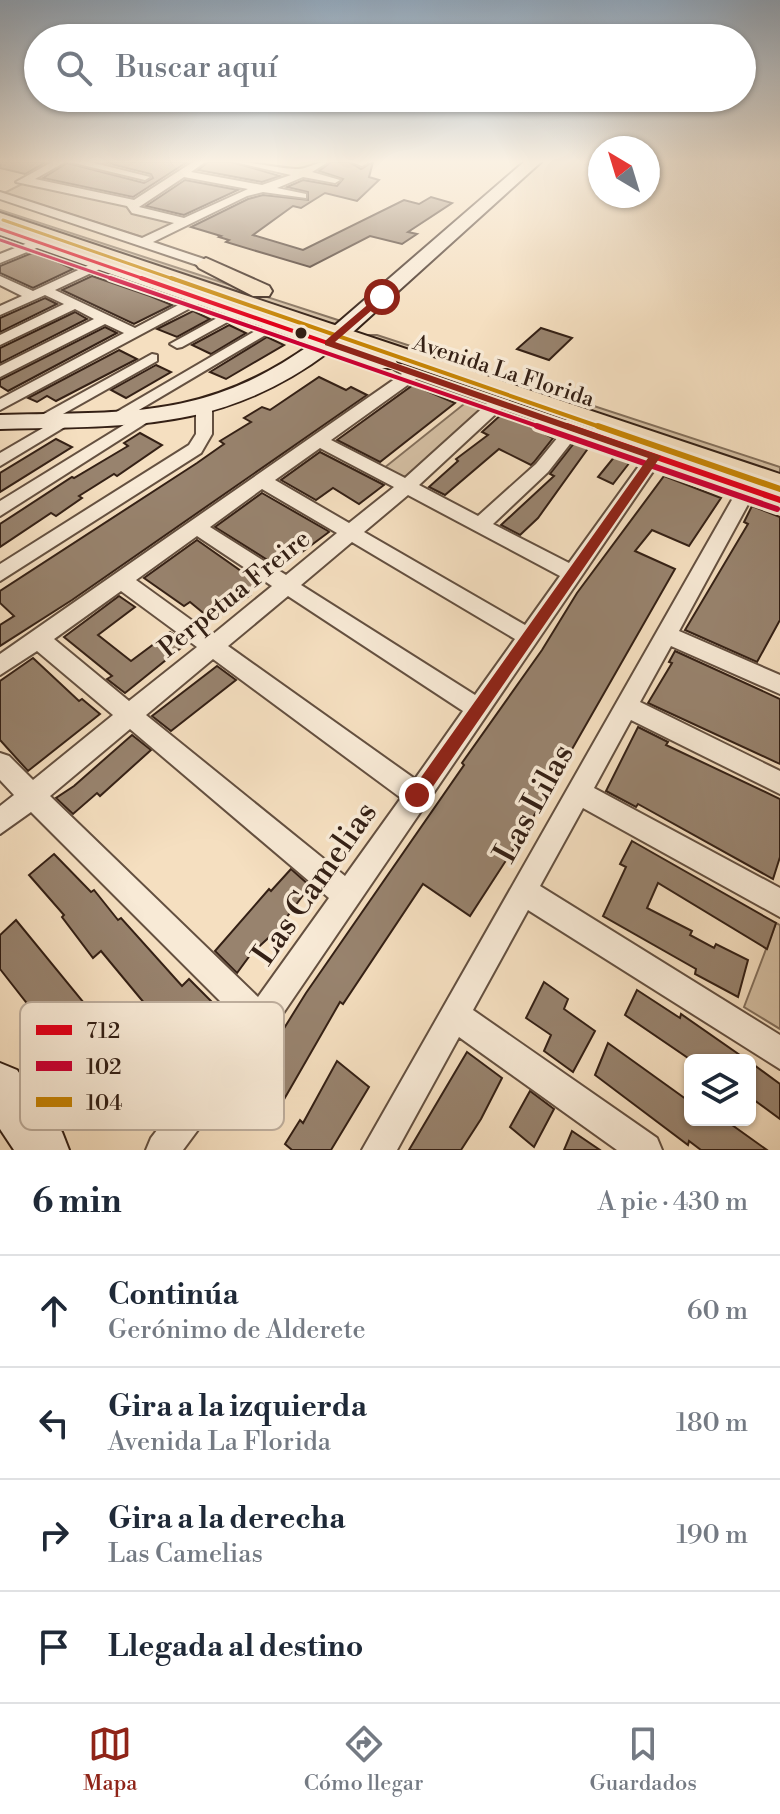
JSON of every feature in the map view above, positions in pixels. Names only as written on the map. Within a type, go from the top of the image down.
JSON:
[{"type":"main road","name":"Avenida La Florida","points":[[30,216],[124,253],[180,281],[697,445],[780,484]]},
{"type":"main road","name":"Avenida La Florida","points":[[0,226],[124,253],[261,291],[340,333],[501,396],[697,445],[780,461]]},
{"type":"main road","points":[[206,264],[261,291]]},
{"type":"main road","points":[[180,281],[237,311]]},
{"type":"main road","points":[[386,363],[501,396]]},
{"type":"street","name":"Avenida La Florida","points":[[46,216],[124,253],[202,298],[274,324],[340,333],[386,363],[501,396],[574,428],[780,500]]},
{"type":"street","points":[[157,216],[185,222]]},
{"type":"street","points":[[0,311],[198,216]]},
{"type":"street","points":[[0,422],[148,415],[204,408],[264,385],[340,333],[472,216]]},
{"type":"street","name":"Avenida La Florida","points":[[0,226],[40,242],[206,264]]},
{"type":"street","points":[[0,259],[40,242]]},
{"type":"street","points":[[0,280],[75,304],[135,333]]},
{"type":"street","points":[[0,405],[202,298]]},
{"type":"street","points":[[0,341],[75,304]]},
{"type":"street","points":[[177,344],[237,311]]},
{"type":"street","points":[[0,372],[105,319]]},
{"type":"street","points":[[116,417],[274,324]]},
{"type":"street","points":[[41,420],[152,358]]},
{"type":"street","points":[[0,666],[414,373]]},
{"type":"street","name":"Perpetua Freire","points":[[0,822],[407,486],[501,396]]},
{"type":"street","points":[[0,574],[195,449],[204,434],[204,408]]},
{"type":"street","points":[[0,510],[148,415]]},
{"type":"street","points":[[0,461],[67,419]]},
{"type":"street","points":[[480,525],[542,468],[574,428]]},
{"type":"street","points":[[319,440],[573,574]]},
{"type":"street","name":"Las Camelias","points":[[273,1002],[655,456]]},
{"type":"street","points":[[262,481],[529,637]]},
{"type":"street","name":"Las Lilas","points":[[379,1150],[747,489]]},
{"type":"street","points":[[196,527],[478,709]]},
{"type":"street","points":[[121,580],[417,795]]},
{"type":"street","points":[[666,635],[778,677]]},
{"type":"street","points":[[38,639],[347,896]]},
{"type":"street","points":[[626,706],[780,783]]},
{"type":"street","points":[[0,764],[242,1002]]},
{"type":"street","points":[[578,792],[780,903]]},
{"type":"street","points":[[523,891],[780,1053]]},
{"type":"street","points":[[454,1015],[645,1150]]},
{"type":"street","name":"Las Camelias","points":[[163,1150],[178,1130]]},
{"type":"shaded area","points":[[0,216],[17,216],[341,321],[338,324],[326,323]]},
{"type":"shaded area","points":[[75,216],[145,216],[175,223],[145,238]]},
{"type":"shaded area","points":[[360,335],[377,335],[780,467],[780,479]]},
{"type":"shaded area","points":[[469,400],[486,405],[403,479],[384,468]]},
{"type":"shaded area","points":[[776,923],[780,925],[780,1029],[744,1007]]},
{"type":"building","points":[[214,216],[280,216],[253,235],[303,250],[372,216],[433,216],[408,232],[417,234],[402,244],[370,236],[310,267],[226,242],[229,240],[191,227]]},
{"type":"building","points":[[32,253],[73,269],[33,288],[0,273],[0,266]]},
{"type":"building","points":[[92,276],[172,305],[134,324],[62,290]]},
{"type":"building","points":[[45,298],[57,304],[0,332],[0,318]]},
{"type":"building","points":[[193,311],[210,319],[177,337],[157,329]]},
{"type":"building","points":[[75,312],[87,319],[0,363],[0,348]]},
{"type":"building","points":[[229,325],[246,333],[211,354],[192,345]]},
{"type":"building","points":[[105,327],[117,333],[8,391],[0,386],[0,380]]},
{"type":"building","points":[[541,328],[572,338],[549,360],[517,349]]},
{"type":"building","points":[[267,337],[284,345],[226,379],[210,372]]},
{"type":"building","points":[[119,350],[137,359],[56,401],[47,396],[37,402],[28,398]]},
{"type":"building","points":[[156,365],[171,372],[126,398],[111,390]]},
{"type":"building","points":[[319,377],[346,390],[351,387],[367,395],[72,600],[0,646],[0,625],[14,616],[0,603],[0,591],[224,444],[220,441],[251,422],[244,418],[262,407],[270,410]]},
{"type":"building","points":[[413,385],[455,403],[380,462],[337,440]]},
{"type":"building","points":[[503,413],[553,438],[531,465],[499,449],[445,495],[429,487],[458,461],[456,459],[488,435],[482,432]]},
{"type":"building","points":[[140,433],[162,445],[117,476],[114,474],[79,496],[82,498],[56,516],[51,513],[0,547],[0,524],[72,477],[128,446],[124,443]]},
{"type":"building","points":[[56,439],[72,447],[0,492],[0,473]]},
{"type":"building","points":[[575,442],[589,447],[538,518],[520,535],[501,525],[554,476],[550,474]]},
{"type":"building","points":[[320,452],[384,485],[359,504],[333,488],[316,500],[281,480]]},
{"type":"building","points":[[615,456],[630,462],[613,484],[598,477]]},
{"type":"building","points":[[664,476],[721,498],[689,546],[652,530],[635,551],[675,569],[527,828],[470,916],[423,884],[343,1004],[340,1002],[284,1099],[284,1028],[464,765],[462,763],[542,650],[577,593]]},
{"type":"building","points":[[262,493],[329,532],[290,561],[287,559],[277,566],[215,527]]},
{"type":"building","points":[[752,506],[780,517],[780,620],[757,662],[685,630],[748,524],[744,522]]},
{"type":"building","points":[[197,540],[258,583],[247,592],[250,595],[213,621],[190,602],[184,606],[144,578]]},
{"type":"building","points":[[119,596],[135,607],[98,635],[131,661],[170,632],[187,643],[125,693],[107,679],[112,676],[64,637]]},
{"type":"building","points":[[675,651],[780,699],[780,764],[648,703],[672,663],[669,662]]},
{"type":"building","points":[[33,658],[79,701],[82,699],[100,714],[28,771],[0,740],[0,681]]},
{"type":"building","points":[[217,666],[236,680],[171,731],[152,716]]},
{"type":"building","points":[[638,727],[668,742],[666,745],[780,799],[780,857],[773,879],[638,804],[636,807],[606,791]]},
{"type":"building","points":[[132,735],[151,750],[100,796],[97,793],[73,814],[56,798],[74,786]]},
{"type":"building","points":[[632,841],[776,923],[767,949],[658,883],[647,908],[692,931],[690,935],[714,948],[716,944],[748,960],[738,997],[695,974],[696,969],[603,916],[626,867],[620,864]]},
{"type":"building","points":[[54,854],[91,892],[94,890],[118,920],[121,918],[182,986],[189,979],[212,1002],[143,1002],[101,951],[93,958],[62,917],[64,915],[29,875]]},
{"type":"building","points":[[291,869],[310,886],[277,930],[251,954],[237,973],[215,951],[269,889],[271,891]]},
{"type":"building","points":[[16,920],[83,1002],[26,1002],[0,969],[0,935]]},
{"type":"building","points":[[544,982],[568,999],[564,1009],[595,1031],[573,1072],[544,1051],[551,1035],[526,1018]]},
{"type":"building","points":[[637,990],[680,1018],[681,1014],[738,1054],[684,1055],[625,1015]]},
{"type":"building","points":[[608,1043],[684,1098],[684,1126],[733,1126],[767,1150],[701,1150],[689,1141],[688,1145],[595,1075]]},
{"type":"building","points":[[467,1052],[502,1078],[481,1119],[461,1150],[409,1150]]},
{"type":"building","points":[[337,1061],[369,1087],[331,1150],[292,1150],[285,1144],[300,1120],[303,1123]]},
{"type":"building","points":[[756,1066],[780,1084],[780,1119],[756,1101]]},
{"type":"building","points":[[530,1091],[554,1109],[534,1147],[510,1127]]},
{"type":"building","points":[[572,1131],[600,1150],[564,1150]]},
{"type":"transit line","name":"104","points":[[3,220],[780,489]]},
{"type":"transit line","name":"712","points":[[0,229],[780,500]]},
{"type":"transit line","name":"102","points":[[0,240],[777,509]]},
{"type":"route","points":[[382,297],[328,343],[655,456],[417,795]]}]
